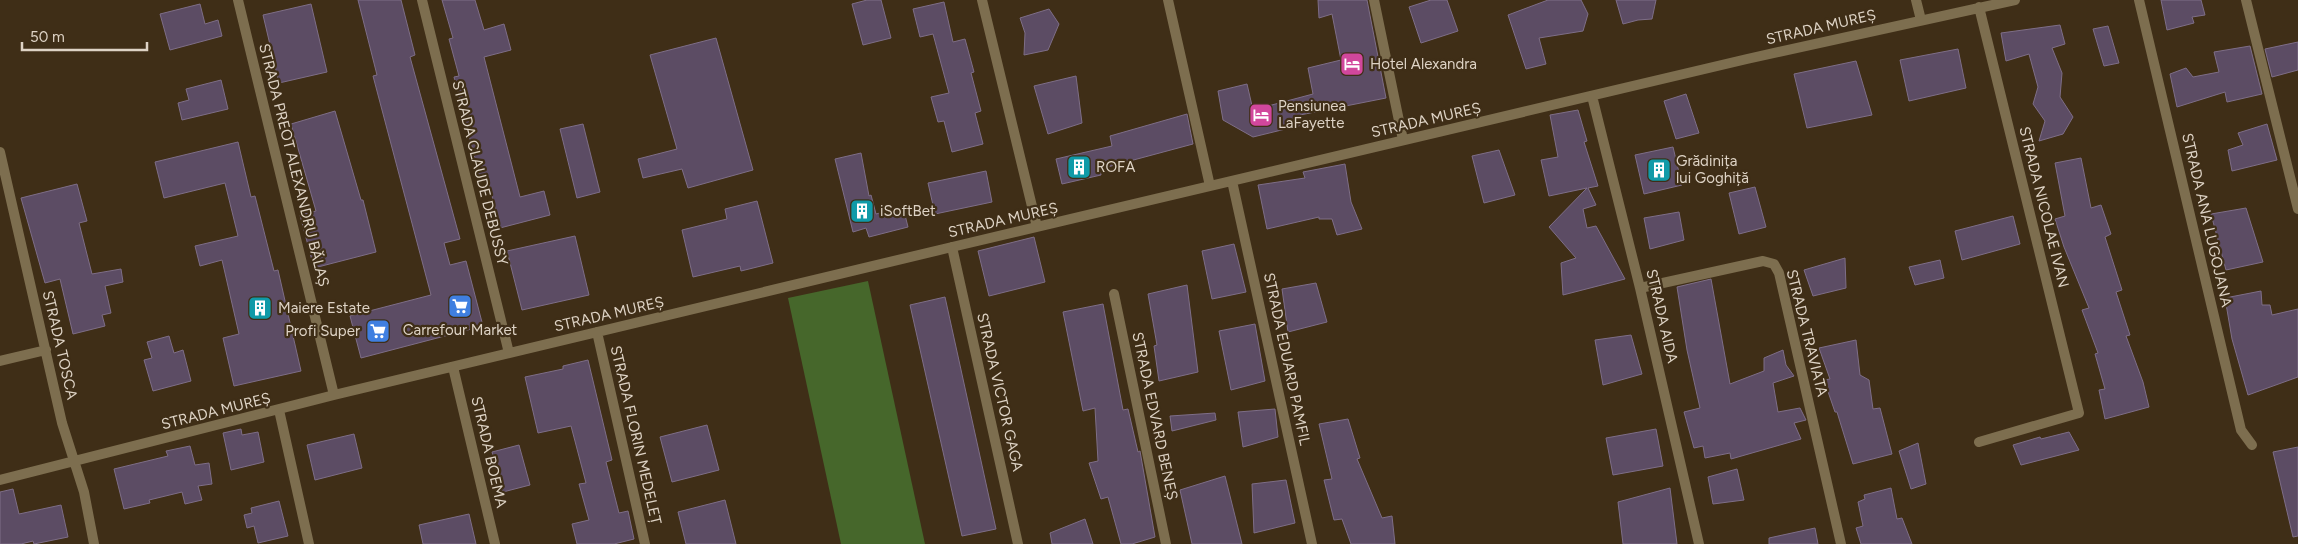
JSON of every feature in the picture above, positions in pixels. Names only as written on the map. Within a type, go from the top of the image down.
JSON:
[{"type":"street","name":"STRADA PREOT ALEXANDRU BĂLAȘ","points":[[238,0],[334,395]]},
{"type":"street","name":"STRADA CLAUDE DEBUSSY","points":[[422,0],[509,354]]},
{"type":"street","points":[[982,0],[1037,227]]},
{"type":"street","points":[[1168,0],[1210,186]]},
{"type":"street","points":[[1374,0],[1403,140]]},
{"type":"street","points":[[1916,0],[1921,20]]},
{"type":"street","name":"STRADA MUREȘ","points":[[0,480],[74,463],[334,395],[952,247],[1592,96],[2015,0]]},
{"type":"street","name":"STRADA ANA LUGOJANA","points":[[2139,0],[2241,430],[2252,445]]},
{"type":"street","points":[[2246,0],[2298,209]]},
{"type":"street","name":"STRADA NICOLAE IVAN","points":[[1979,7],[2079,413],[1979,442]]},
{"type":"street","name":"STRADA AIDA","points":[[1592,96],[1640,288],[1699,544]]},
{"type":"street","name":"STRADA TOSCA","points":[[0,152],[62,423],[84,492],[94,544]]},
{"type":"street","name":"STRADA EDUARD PAMFIL","points":[[1232,181],[1312,544]]},
{"type":"street","name":"STRADA VICTOR GAGA","points":[[952,247],[1018,544]]},
{"type":"street","name":"STRADA TRAVIATA","points":[[1640,288],[1762,261],[1774,264],[1779,273],[1841,544]]},
{"type":"street","name":"STRADA EDVARD BENEȘ","points":[[1114,294],[1166,544]]},
{"type":"street","name":"STRADA FLORIN MEDELEȚ","points":[[597,332],[645,544]]},
{"type":"street","points":[[0,361],[46,350]]},
{"type":"street","name":"STRADA BOEMA","points":[[453,367],[495,544]]},
{"type":"street","points":[[279,410],[309,544]]},
{"type":"green space","points":[[868,281],[925,544],[841,544],[788,298]]},
{"type":"building","points":[[358,0],[401,0],[415,55],[410,57],[460,239],[444,243],[450,265],[466,261],[483,326],[361,358],[350,316],[431,295],[373,76],[377,75]]},
{"type":"building","points":[[442,0],[475,0],[484,30],[504,24],[511,50],[484,57],[520,197],[544,191],[550,215],[500,228],[488,180],[481,182],[454,77],[459,76],[449,39],[453,38]]},
{"type":"building","points":[[867,0],[881,0],[891,38],[863,45],[852,4]]},
{"type":"building","points":[[1318,0],[1367,0],[1386,98],[1300,115],[1302,125],[1253,137],[1223,120],[1218,91],[1247,84],[1253,110],[1313,94],[1308,68],[1341,60],[1332,14],[1319,18]]},
{"type":"building","points":[[1431,0],[1447,0],[1458,31],[1421,43],[1409,7]]},
{"type":"building","points":[[1548,0],[1581,0],[1588,14],[1583,31],[1539,38],[1546,64],[1526,69],[1508,15]]},
{"type":"building","points":[[1616,0],[1656,0],[1652,19],[1623,24]]},
{"type":"building","points":[[2161,0],[2201,0],[2205,15],[2192,17],[2194,23],[2167,30]]},
{"type":"building","points":[[944,2],[953,42],[965,39],[974,72],[971,73],[981,111],[975,113],[983,144],[952,152],[944,121],[938,122],[931,97],[949,93],[933,34],[920,37],[913,9]]},
{"type":"building","points":[[200,4],[205,24],[218,20],[222,36],[170,50],[160,14]]},
{"type":"building","points":[[311,4],[327,72],[279,83],[263,15]]},
{"type":"building","points":[[1049,9],[1059,24],[1048,50],[1024,55],[1025,33],[1020,18]]},
{"type":"building","points":[[2060,25],[2065,44],[2052,48],[2062,73],[2060,97],[2073,117],[2063,134],[2039,141],[2045,121],[2033,104],[2038,87],[2029,54],[2006,61],[2001,33]]},
{"type":"building","points":[[2108,26],[2119,63],[2104,66],[2093,29]]},
{"type":"building","points":[[716,38],[753,170],[688,188],[682,169],[643,178],[638,159],[677,149],[650,55]]},
{"type":"building","points":[[2298,42],[2298,70],[2272,77],[2265,49]]},
{"type":"building","points":[[2250,46],[2262,94],[2227,102],[2225,92],[2177,107],[2170,74],[2186,68],[2193,77],[2219,72],[2214,52]]},
{"type":"building","points":[[1958,49],[1966,88],[1909,101],[1900,60]]},
{"type":"building","points":[[1856,61],[1872,115],[1807,128],[1794,74]]},
{"type":"building","points":[[1076,76],[1082,123],[1048,134],[1034,86]]},
{"type":"building","points":[[221,80],[228,109],[182,120],[178,103],[189,100],[186,89]]},
{"type":"building","points":[[1686,94],[1699,133],[1676,139],[1664,101]]},
{"type":"building","points":[[1578,110],[1587,141],[1584,142],[1598,186],[1588,188],[1596,205],[1583,209],[1587,228],[1596,226],[1625,279],[1563,295],[1561,263],[1576,258],[1549,227],[1587,188],[1549,196],[1541,160],[1558,157],[1550,115]]},
{"type":"building","points":[[335,111],[361,200],[363,200],[376,252],[314,268],[300,215],[316,211],[291,124]]},
{"type":"building","points":[[1187,114],[1193,144],[1100,169],[1101,175],[1062,184],[1056,159],[1112,146],[1110,136]]},
{"type":"building","points":[[583,124],[600,192],[577,198],[560,129]]},
{"type":"building","points":[[2267,124],[2277,160],[2232,171],[2228,150],[2243,145],[2238,133]]},
{"type":"building","points":[[238,142],[251,197],[255,196],[274,271],[278,270],[301,371],[234,386],[223,338],[239,334],[222,260],[200,266],[195,246],[238,236],[225,183],[164,198],[155,162]]},
{"type":"building","name":"Grădinița lui Goghiță","points":[[1673,147],[1682,185],[1644,194],[1635,155]]},
{"type":"building","points":[[1499,150],[1515,195],[1484,203],[1472,156]]},
{"type":"building","name":"iSoftBet","points":[[861,153],[869,196],[871,195],[876,214],[903,207],[908,227],[869,237],[866,228],[853,232],[835,159]]},
{"type":"building","points":[[2081,158],[2091,208],[2101,205],[2111,234],[2105,237],[2122,290],[2116,292],[2130,335],[2126,336],[2143,382],[2149,407],[2105,419],[2099,390],[2105,389],[2095,354],[2098,353],[2082,310],[2089,308],[2064,247],[2055,219],[2065,216],[2055,163]]},
{"type":"building","points":[[1345,164],[1351,202],[1362,229],[1337,235],[1332,219],[1319,219],[1319,217],[1267,229],[1258,185],[1305,178],[1303,172]]},
{"type":"building","points":[[986,171],[992,202],[935,214],[928,183]]},
{"type":"building","points":[[77,184],[87,221],[79,223],[92,274],[121,269],[123,282],[105,286],[111,313],[102,315],[105,326],[73,334],[60,279],[45,283],[21,198]]},
{"type":"building","points":[[1755,187],[1766,227],[1739,234],[1729,193]]},
{"type":"building","points":[[757,201],[773,263],[741,271],[740,266],[693,277],[682,230],[727,219],[725,209]]},
{"type":"building","points":[[2246,208],[2263,262],[2226,270],[2211,214]]},
{"type":"building","points":[[1679,212],[1684,240],[1650,249],[1644,218]]},
{"type":"building","points":[[2013,216],[2020,244],[1962,260],[1955,231]]},
{"type":"building","points":[[575,236],[589,295],[522,310],[507,251]]},
{"type":"building","points":[[1034,237],[1045,282],[989,296],[978,251]]},
{"type":"building","points":[[1234,244],[1246,292],[1212,299],[1202,251]]},
{"type":"building","points":[[1845,258],[1846,288],[1813,296],[1804,270]]},
{"type":"building","points":[[1940,260],[1944,278],[1915,285],[1909,267]]},
{"type":"building","points":[[1711,279],[1730,384],[1764,371],[1764,358],[1783,350],[1786,365],[1794,376],[1773,383],[1778,412],[1800,408],[1806,420],[1794,423],[1801,439],[1731,459],[1730,453],[1705,458],[1703,446],[1694,448],[1684,412],[1700,408],[1687,350],[1677,287]]},
{"type":"building","points":[[1316,283],[1327,322],[1288,332],[1282,289]]},
{"type":"building","points":[[1187,285],[1198,372],[1159,381],[1154,346],[1157,345],[1148,294]]},
{"type":"building","points":[[2261,291],[2262,305],[2270,305],[2272,315],[2298,309],[2298,377],[2248,395],[2232,339],[2225,298]]},
{"type":"building","points":[[945,297],[996,529],[962,536],[910,305]]},
{"type":"building","points":[[1103,304],[1123,410],[1128,409],[1138,452],[1140,451],[1155,537],[1132,544],[1121,544],[1108,497],[1101,499],[1089,463],[1098,461],[1095,408],[1083,411],[1063,312]]},
{"type":"building","points":[[1255,324],[1265,381],[1231,390],[1219,331]]},
{"type":"building","points":[[1631,335],[1642,374],[1603,385],[1595,340]]},
{"type":"building","points":[[169,336],[174,353],[183,350],[191,381],[153,391],[144,360],[152,358],[147,342]]},
{"type":"building","points":[[1856,340],[1860,375],[1869,380],[1873,409],[1880,408],[1892,454],[1853,464],[1837,412],[1835,412],[1824,380],[1830,379],[1819,348]]},
{"type":"building","points":[[588,360],[612,460],[606,462],[619,513],[628,511],[634,539],[614,544],[577,544],[572,524],[589,520],[579,484],[586,483],[571,426],[538,433],[525,377],[563,369],[563,366]]},
{"type":"building","points":[[1275,409],[1278,437],[1243,447],[1238,412]]},
{"type":"building","points":[[1215,413],[1216,420],[1172,431],[1170,416]]},
{"type":"building","points":[[1348,419],[1360,458],[1357,459],[1382,518],[1392,516],[1395,544],[1351,544],[1342,519],[1334,520],[1324,480],[1332,479],[1319,424]]},
{"type":"building","points":[[707,425],[719,470],[672,482],[660,437]]},
{"type":"building","points":[[241,429],[242,435],[258,432],[264,462],[231,470],[223,433]]},
{"type":"building","points":[[1656,429],[1663,466],[1613,475],[1606,438]]},
{"type":"building","points":[[2069,432],[2079,450],[2021,465],[2013,445],[2040,437],[2041,439]]},
{"type":"building","points":[[354,434],[362,468],[315,480],[307,445]]},
{"type":"building","points":[[1918,443],[1926,484],[1911,489],[1899,451]]},
{"type":"building","points":[[519,445],[530,485],[503,492],[492,452]]},
{"type":"building","points":[[190,446],[195,465],[209,463],[212,484],[198,486],[202,500],[185,504],[182,492],[149,500],[150,503],[124,509],[114,469],[168,456],[166,451]]},
{"type":"building","points":[[2298,447],[2298,536],[2293,537],[2273,452]]},
{"type":"building","points":[[1737,469],[1744,500],[1713,504],[1708,477]]},
{"type":"building","points":[[1225,476],[1242,544],[1192,544],[1180,490]]},
{"type":"building","points":[[1286,480],[1295,523],[1254,533],[1252,484]]},
{"type":"building","points":[[1670,488],[1677,544],[1623,544],[1618,502]]},
{"type":"building","points":[[1891,488],[1897,519],[1902,518],[1912,544],[1861,544],[1856,528],[1863,526],[1858,502],[1865,499],[1864,495]]},
{"type":"building","points":[[13,489],[19,514],[61,505],[68,537],[34,544],[33,541],[21,544],[0,544],[0,492]]},
{"type":"building","points":[[725,500],[736,544],[686,544],[678,512]]},
{"type":"building","points":[[279,501],[288,536],[258,543],[254,526],[247,528],[244,515],[252,513],[251,508]]},
{"type":"building","points":[[469,514],[476,544],[423,544],[419,525]]},
{"type":"building","points":[[1085,519],[1093,544],[1052,544],[1050,533]]},
{"type":"building","points":[[1815,528],[1818,544],[1769,544],[1769,538]]},
{"type":"place","name":"Hotel Alexandra","points":[[1352,64]]},
{"type":"place","name":"Pensiunea LaFayette","points":[[1261,115]]},
{"type":"place","name":"ROFA","points":[[1079,167]]},
{"type":"place","name":"Grădinița lui Goghiță","points":[[1659,170]]},
{"type":"place","name":"iSoftBet","points":[[862,211]]},
{"type":"place","name":"Carrefour Market","points":[[460,306]]},
{"type":"place","name":"Maiere Estate","points":[[260,308]]},
{"type":"place","name":"Profi Super","points":[[378,331]]}]
